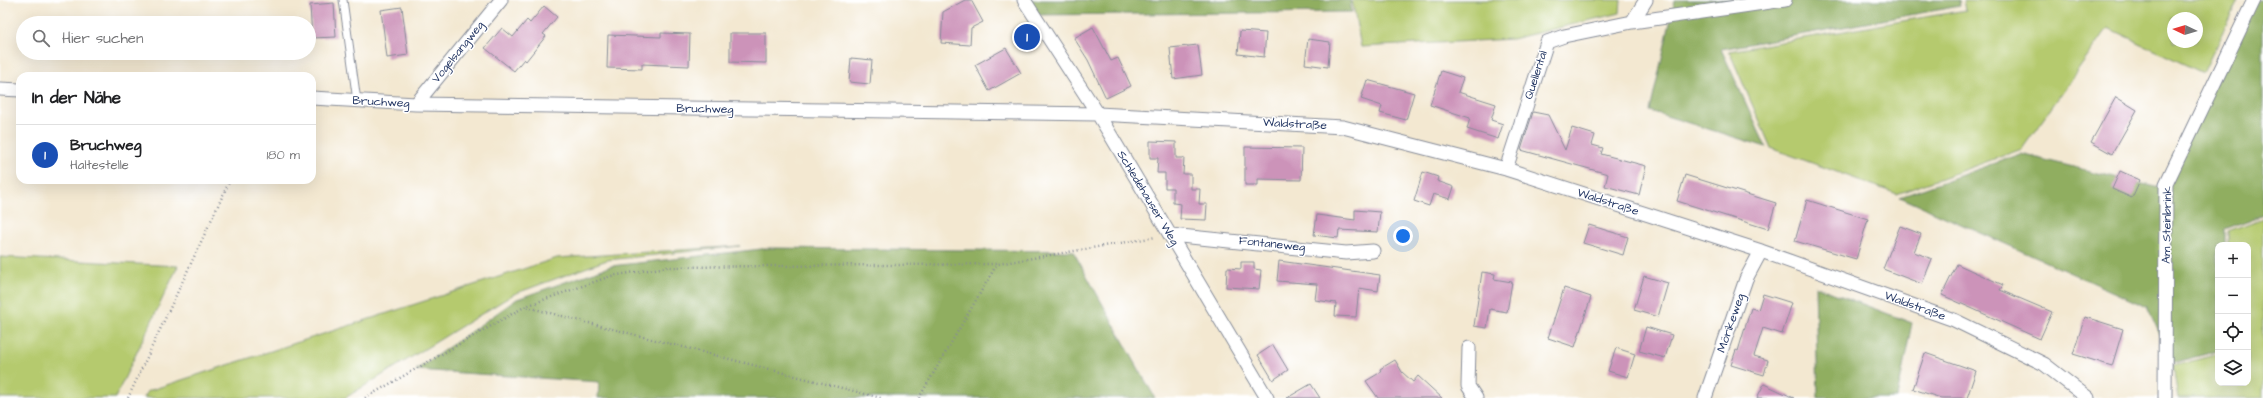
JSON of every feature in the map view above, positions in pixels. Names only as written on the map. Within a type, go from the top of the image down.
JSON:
[{"type":"street","name":"Vogelsangweg","points":[[416,104],[501,0]]},
{"type":"street","name":"Schledehauser Weg","points":[[1024,0],[1098,114],[1267,398]]},
{"type":"street","points":[[1632,22],[1646,0]]},
{"type":"street","name":"Quellental","points":[[1506,169],[1547,42],[1564,36],[1632,22],[1784,0]]},
{"type":"street","name":"Am Steinbrink","points":[[2164,398],[2166,184],[2254,0]]},
{"type":"street","points":[[0,89],[16,90]]},
{"type":"street","name":"Bruchweg","points":[[316,98],[416,104],[1098,114]]},
{"type":"street","name":"Waldstraße","points":[[1098,114],[1343,127],[1506,169],[1761,251],[1954,320],[2044,364],[2088,398]]},
{"type":"street","name":"Fontaneweg","points":[[1171,235],[1346,253],[1373,251]]},
{"type":"street","name":"Mörikeweg","points":[[1705,398],[1746,279],[1761,251]]},
{"type":"street","points":[[1469,348],[1468,386],[1476,398]]},
{"type":"lane","points":[[343,0],[357,101]]},
{"type":"path","points":[[128,398],[228,184]]},
{"type":"path","points":[[365,398],[526,306],[611,276],[667,267],[998,264],[1171,235]]},
{"type":"path","points":[[919,398],[998,264]]},
{"type":"path","points":[[526,306],[881,398]]},
{"type":"green space","points":[[1024,0],[1350,0],[1352,12],[1033,15]]},
{"type":"green space","points":[[1352,0],[1621,0],[1620,13],[1512,39],[1361,47]]},
{"type":"green space","points":[[1675,0],[1959,0],[1960,6],[1721,49],[1766,147],[1650,111]]},
{"type":"green space","points":[[1964,0],[2238,0],[2203,73],[2108,28],[2022,149],[1897,194],[1771,148],[1729,51],[1966,10]]},
{"type":"green space","points":[[2254,0],[2263,0],[2263,215],[2225,229],[2225,242],[2215,242],[2215,352],[2172,363],[2147,307],[1900,197],[2021,154],[2163,189]]},
{"type":"green space","points":[[2263,218],[2263,398],[2178,398],[2173,366],[2215,355],[2215,386],[2251,386],[2251,242],[2228,242],[2228,231]]},
{"type":"green space","points":[[740,246],[607,260],[514,294],[345,398],[144,398],[148,391],[557,258]]},
{"type":"green space","points":[[770,248],[1073,251],[1155,398],[598,398],[599,382],[416,370],[517,299],[611,266]]},
{"type":"green space","points":[[0,257],[178,266],[115,398],[0,398]]},
{"type":"green space","points":[[1815,286],[1912,323],[1897,398],[1818,398]]},
{"type":"building","points":[[965,0],[971,0],[983,22],[971,28],[970,45],[941,43],[943,12]]},
{"type":"building","points":[[334,3],[336,37],[316,38],[316,16],[311,16],[310,5]]},
{"type":"building","points":[[544,6],[557,17],[543,34],[546,36],[526,61],[524,59],[514,71],[485,48],[502,28],[513,37],[527,20],[530,23]]},
{"type":"building","points":[[402,7],[408,55],[387,58],[381,10]]},
{"type":"building","points":[[1093,27],[1111,61],[1118,58],[1131,86],[1106,98],[1088,60],[1074,38]]},
{"type":"building","points":[[1240,31],[1266,33],[1264,57],[1238,54]]},
{"type":"building","points":[[661,33],[690,34],[689,66],[642,64],[642,69],[607,68],[608,35],[661,37]]},
{"type":"building","points":[[730,33],[766,33],[766,63],[730,62]]},
{"type":"building","points":[[1308,39],[1330,42],[1328,67],[1305,64]]},
{"type":"building","points":[[1198,45],[1202,75],[1173,79],[1170,48]]},
{"type":"building","points":[[1006,48],[1021,73],[989,91],[975,65]]},
{"type":"building","points":[[851,58],[872,60],[870,84],[849,82]]},
{"type":"building","points":[[1441,71],[1463,78],[1458,92],[1496,104],[1491,120],[1503,124],[1498,139],[1467,129],[1470,118],[1430,105]]},
{"type":"building","points":[[1367,80],[1414,93],[1406,120],[1380,113],[1382,106],[1361,99]]},
{"type":"building","points":[[2116,97],[2137,110],[2112,154],[2091,142]]},
{"type":"building","points":[[1533,112],[1548,115],[1565,150],[1572,128],[1595,135],[1592,145],[1603,148],[1601,154],[1646,166],[1639,195],[1605,186],[1608,174],[1521,150]]},
{"type":"building","points":[[1150,141],[1176,142],[1176,158],[1184,158],[1183,174],[1191,174],[1191,189],[1200,189],[1199,204],[1207,204],[1206,220],[1180,219],[1181,204],[1173,203],[1173,188],[1165,188],[1165,173],[1157,173],[1158,158],[1150,158]]},
{"type":"building","points":[[1245,147],[1302,148],[1301,180],[1258,179],[1258,185],[1245,185]]},
{"type":"building","points":[[2120,171],[2140,180],[2132,198],[2112,189]]},
{"type":"building","points":[[1423,172],[1438,177],[1437,181],[1454,187],[1450,199],[1433,194],[1429,206],[1414,201]]},
{"type":"building","points":[[1685,175],[1776,203],[1768,229],[1677,201]]},
{"type":"building","points":[[1807,200],[1868,219],[1856,259],[1795,241]]},
{"type":"building","points":[[1355,210],[1380,212],[1378,232],[1339,230],[1338,238],[1314,235],[1317,215],[1355,220]]},
{"type":"building","points":[[1589,225],[1628,237],[1623,255],[1583,243]]},
{"type":"building","points":[[1900,226],[1921,234],[1914,252],[1932,259],[1922,284],[1883,269]]},
{"type":"building","points":[[1279,261],[1380,275],[1378,291],[1359,288],[1356,317],[1335,316],[1336,303],[1315,300],[1317,284],[1277,281]]},
{"type":"building","points":[[1241,262],[1254,262],[1254,269],[1261,270],[1259,289],[1226,287],[1227,268],[1241,269]]},
{"type":"building","points":[[1957,264],[2003,285],[2000,290],[2052,312],[2040,339],[1942,295]]},
{"type":"building","points":[[1482,272],[1495,274],[1494,279],[1512,282],[1507,312],[1490,309],[1487,328],[1474,326]]},
{"type":"building","points":[[1644,276],[1668,283],[1658,317],[1634,310]]},
{"type":"building","points":[[1564,288],[1591,297],[1575,347],[1548,338]]},
{"type":"building","points":[[1763,294],[1792,303],[1782,334],[1763,328],[1754,356],[1768,360],[1764,375],[1731,365],[1736,350],[1738,351],[1751,308],[1758,310]]},
{"type":"building","points":[[2085,317],[2123,329],[2112,366],[2073,354]]},
{"type":"building","points":[[1646,327],[1672,335],[1665,358],[1639,351]]},
{"type":"building","points":[[1273,345],[1288,370],[1273,380],[1258,355]]},
{"type":"building","points":[[1616,348],[1635,354],[1628,377],[1608,371]]},
{"type":"building","points":[[1925,353],[1976,371],[1967,398],[1941,398],[1913,389]]},
{"type":"building","points":[[1395,360],[1402,372],[1413,382],[1418,376],[1442,398],[1378,398],[1366,381],[1381,372],[1380,369]]},
{"type":"building","points":[[1311,384],[1320,398],[1287,398]]},
{"type":"building","points":[[1764,384],[1794,398],[1757,398]]},
{"type":"place","name":"Bruchweg","points":[[1027,37]]}]
